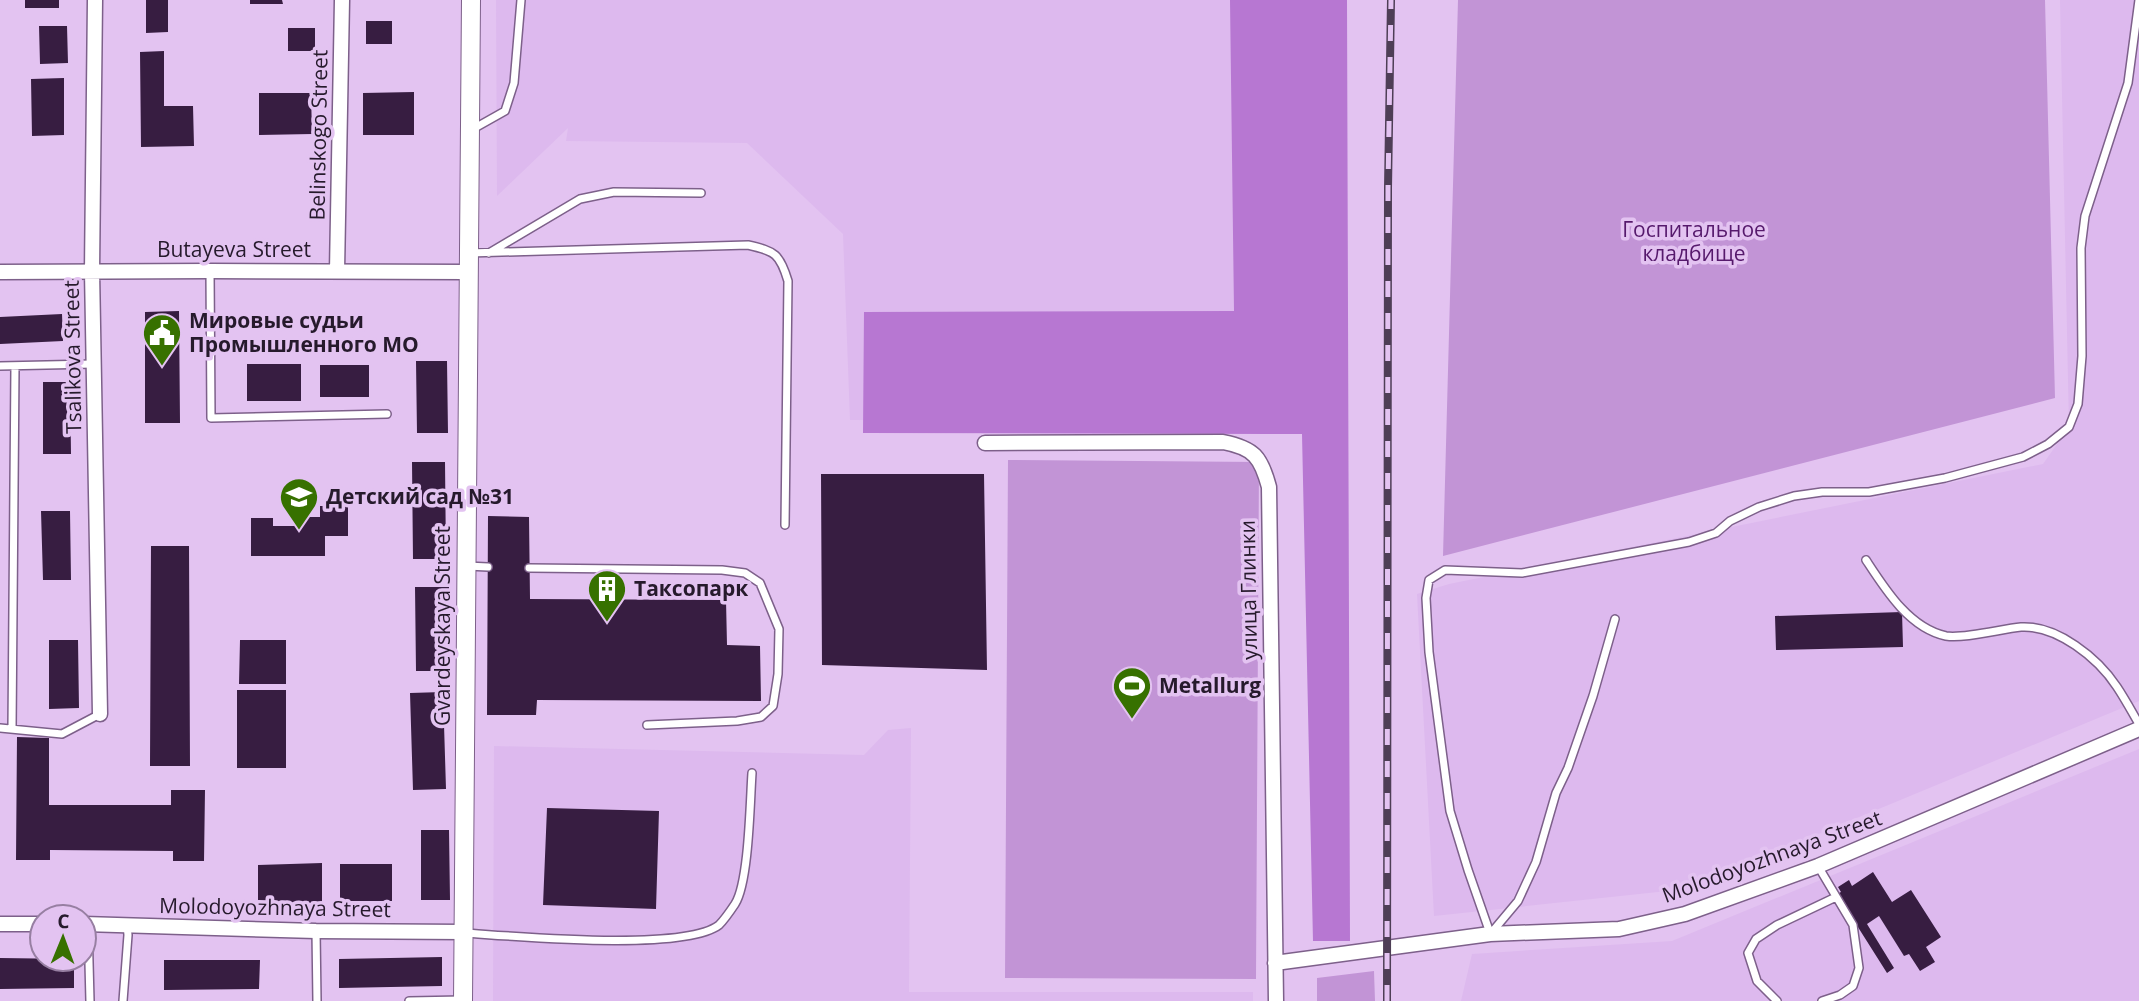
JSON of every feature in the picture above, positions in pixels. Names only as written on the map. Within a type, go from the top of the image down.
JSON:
[{"type":"street","name":"Tsalikova Street","points":[[95,0],[92,271],[100,714]]},
{"type":"street","name":"Belinskogo Street","points":[[337,271],[342,0]]},
{"type":"street","name":"Gvardeyskaya Street","points":[[463,1000],[471,0]]},
{"type":"street","name":"Butayeva Street","points":[[0,272],[467,272]]},
{"type":"street","name":"улица Глинки","points":[[985,443],[1223,442],[1241,446],[1256,455],[1264,466],[1269,486],[1276,1001]]},
{"type":"street","name":"Molodoyozhnaya Street","points":[[1275,963],[1490,934],[1619,929],[1685,914],[1818,866],[2139,726]]},
{"type":"street","points":[[0,924],[28,924]]},
{"type":"street","name":"Molodoyozhnaya Street","points":[[98,924],[316,931],[464,932]]},
{"type":"lane","points":[[469,131],[505,111],[514,83],[521,0]]},
{"type":"lane","points":[[1490,934],[1450,811],[1429,652],[1426,598],[1429,580],[1446,570],[1522,573],[1689,542],[1716,533],[1730,521],[1759,507],[1794,496],[1822,492],[1869,492],[1945,478],[2023,457],[2048,444],[2068,427],[2078,404],[2082,356],[2081,248],[2085,216],[2127,83],[2139,0]]},
{"type":"lane","points":[[489,253],[580,199],[614,192],[701,193]]},
{"type":"lane","points":[[468,253],[748,245],[770,250],[782,260],[788,281],[785,525]]},
{"type":"lane","points":[[210,271],[211,418],[387,414]]},
{"type":"lane","points":[[0,366],[94,364]]},
{"type":"lane","points":[[12,729],[15,366]]},
{"type":"lane","points":[[1866,560],[1889,594],[1921,625],[1947,636],[2023,627],[2056,633],[2081,649],[2116,685],[2139,726]]},
{"type":"lane","points":[[466,566],[488,567]]},
{"type":"lane","points":[[529,568],[722,570],[745,573],[760,583],[779,629],[778,674],[773,706],[761,717],[737,722],[647,725]]},
{"type":"lane","points":[[1490,934],[1518,901],[1536,862],[1556,793],[1568,768],[1593,696],[1615,619]]},
{"type":"lane","points":[[0,728],[62,734],[100,714]]},
{"type":"lane","points":[[464,932],[575,939],[652,940],[691,935],[718,926],[737,902],[745,869],[752,773]]},
{"type":"lane","points":[[1818,866],[1853,925],[1859,968],[1853,986],[1842,998],[1822,1001]]},
{"type":"lane","points":[[1777,1001],[1757,981],[1748,953],[1756,939],[1777,925],[1836,897]]},
{"type":"lane","points":[[123,1001],[127,925]]},
{"type":"lane","points":[[316,931],[317,1001]]},
{"type":"lane","points":[[89,973],[90,1001]]},
{"type":"lane","points":[[409,1001],[463,1000]]},
{"type":"shaded area","points":[[496,0],[1282,0],[1291,421],[850,420],[843,234],[747,143],[566,141],[568,128],[497,196]]},
{"type":"shaded area","points":[[1230,0],[1347,0],[1350,941],[1313,941],[1302,434],[863,433],[864,312],[1234,311]]},
{"type":"shaded area","points":[[2060,0],[2139,0],[2139,701],[1686,889],[1434,916],[1417,594],[1449,584],[2043,464],[2069,427]]},
{"type":"shaded area","points":[[911,728],[909,992],[1253,992],[1253,1001],[493,1001],[494,746],[864,755],[888,730]]},
{"type":"shaded area","points":[[2139,749],[2139,1001],[1461,1001],[1472,954],[1672,941]]},
{"type":"green space","name":"Госпитальное кладбище","points":[[1458,0],[2045,0],[2055,398],[1443,556]]},
{"type":"green space","name":"Metallurg","points":[[1008,460],[1259,462],[1256,979],[1005,978]]},
{"type":"green space","points":[[1374,971],[1375,1001],[1317,1001],[1317,978]]},
{"type":"building","points":[[25,0],[59,0],[59,8],[25,8]]},
{"type":"building","points":[[146,0],[168,0],[168,32],[146,33]]},
{"type":"building","points":[[250,0],[282,0],[283,4],[250,4]]},
{"type":"building","points":[[366,21],[392,21],[392,44],[366,44]]},
{"type":"building","points":[[39,26],[67,26],[68,63],[40,64]]},
{"type":"building","points":[[288,28],[315,28],[315,51],[288,51]]},
{"type":"building","points":[[164,51],[164,106],[193,106],[194,146],[141,147],[140,52]]},
{"type":"building","points":[[64,78],[64,135],[32,136],[31,79]]},
{"type":"building","points":[[414,92],[414,135],[363,135],[363,93]]},
{"type":"building","points":[[259,93],[311,93],[312,134],[259,135]]},
{"type":"building","name":"Мировые судьи Промышленного МО","points":[[179,311],[180,423],[145,423],[145,312]]},
{"type":"building","points":[[62,314],[63,341],[0,344],[0,317]]},
{"type":"building","points":[[416,361],[447,361],[448,433],[417,433]]},
{"type":"building","points":[[247,364],[301,364],[301,401],[247,401]]},
{"type":"building","points":[[320,365],[369,365],[369,397],[320,397]]},
{"type":"building","points":[[43,382],[70,382],[71,454],[43,454]]},
{"type":"building","points":[[412,462],[445,462],[446,559],[413,559]]},
{"type":"building","points":[[821,474],[984,474],[987,670],[822,665]]},
{"type":"building","name":"Детский сад №31","points":[[320,506],[348,506],[348,536],[325,536],[325,556],[251,556],[251,518],[273,518],[273,526],[302,526],[302,517],[320,517]]},
{"type":"building","points":[[41,511],[70,511],[71,580],[43,580]]},
{"type":"building","name":"Таксопарк","points":[[488,516],[529,517],[530,599],[726,600],[727,645],[760,646],[761,701],[537,700],[536,715],[487,715]]},
{"type":"building","points":[[151,546],[189,546],[190,766],[150,766]]},
{"type":"building","points":[[415,587],[449,587],[450,671],[416,671]]},
{"type":"building","points":[[1902,612],[1903,647],[1776,650],[1775,616]]},
{"type":"building","points":[[49,640],[78,640],[79,708],[49,709]]},
{"type":"building","points":[[240,640],[286,640],[286,684],[239,684]]},
{"type":"building","points":[[237,690],[286,690],[286,768],[237,768]]},
{"type":"building","points":[[443,692],[446,789],[413,790],[410,693]]},
{"type":"building","points":[[17,737],[49,738],[49,805],[171,805],[171,790],[205,790],[204,861],[173,861],[173,851],[50,850],[50,860],[16,860]]},
{"type":"building","points":[[547,808],[659,811],[656,909],[543,905]]},
{"type":"building","points":[[421,830],[449,830],[450,900],[421,900]]},
{"type":"building","points":[[322,863],[322,903],[258,903],[258,865]]},
{"type":"building","points":[[340,864],[392,864],[392,901],[340,901]]},
{"type":"building","points":[[1873,872],[1892,902],[1911,890],[1941,937],[1926,947],[1935,962],[1920,971],[1909,954],[1904,956],[1879,916],[1867,924],[1894,968],[1887,973],[1837,894],[1841,892],[1838,887],[1849,880],[1852,886]]},
{"type":"building","points":[[442,957],[442,986],[339,988],[339,959]]},
{"type":"building","points":[[0,958],[28,958],[28,973],[74,973],[74,988],[0,989]]},
{"type":"building","points":[[164,960],[260,960],[259,989],[164,990]]},
{"type":"railway","points":[[1387,1001],[1388,188],[1391,0]]},
{"type":"place","name":"Мировые судьи Промышленного МО","points":[[162,367]]},
{"type":"place","name":"Детский сад №31","points":[[299,531]]},
{"type":"place","name":"Таксопарк","points":[[607,623]]},
{"type":"place","name":"Metallurg","points":[[1132,720]]}]
